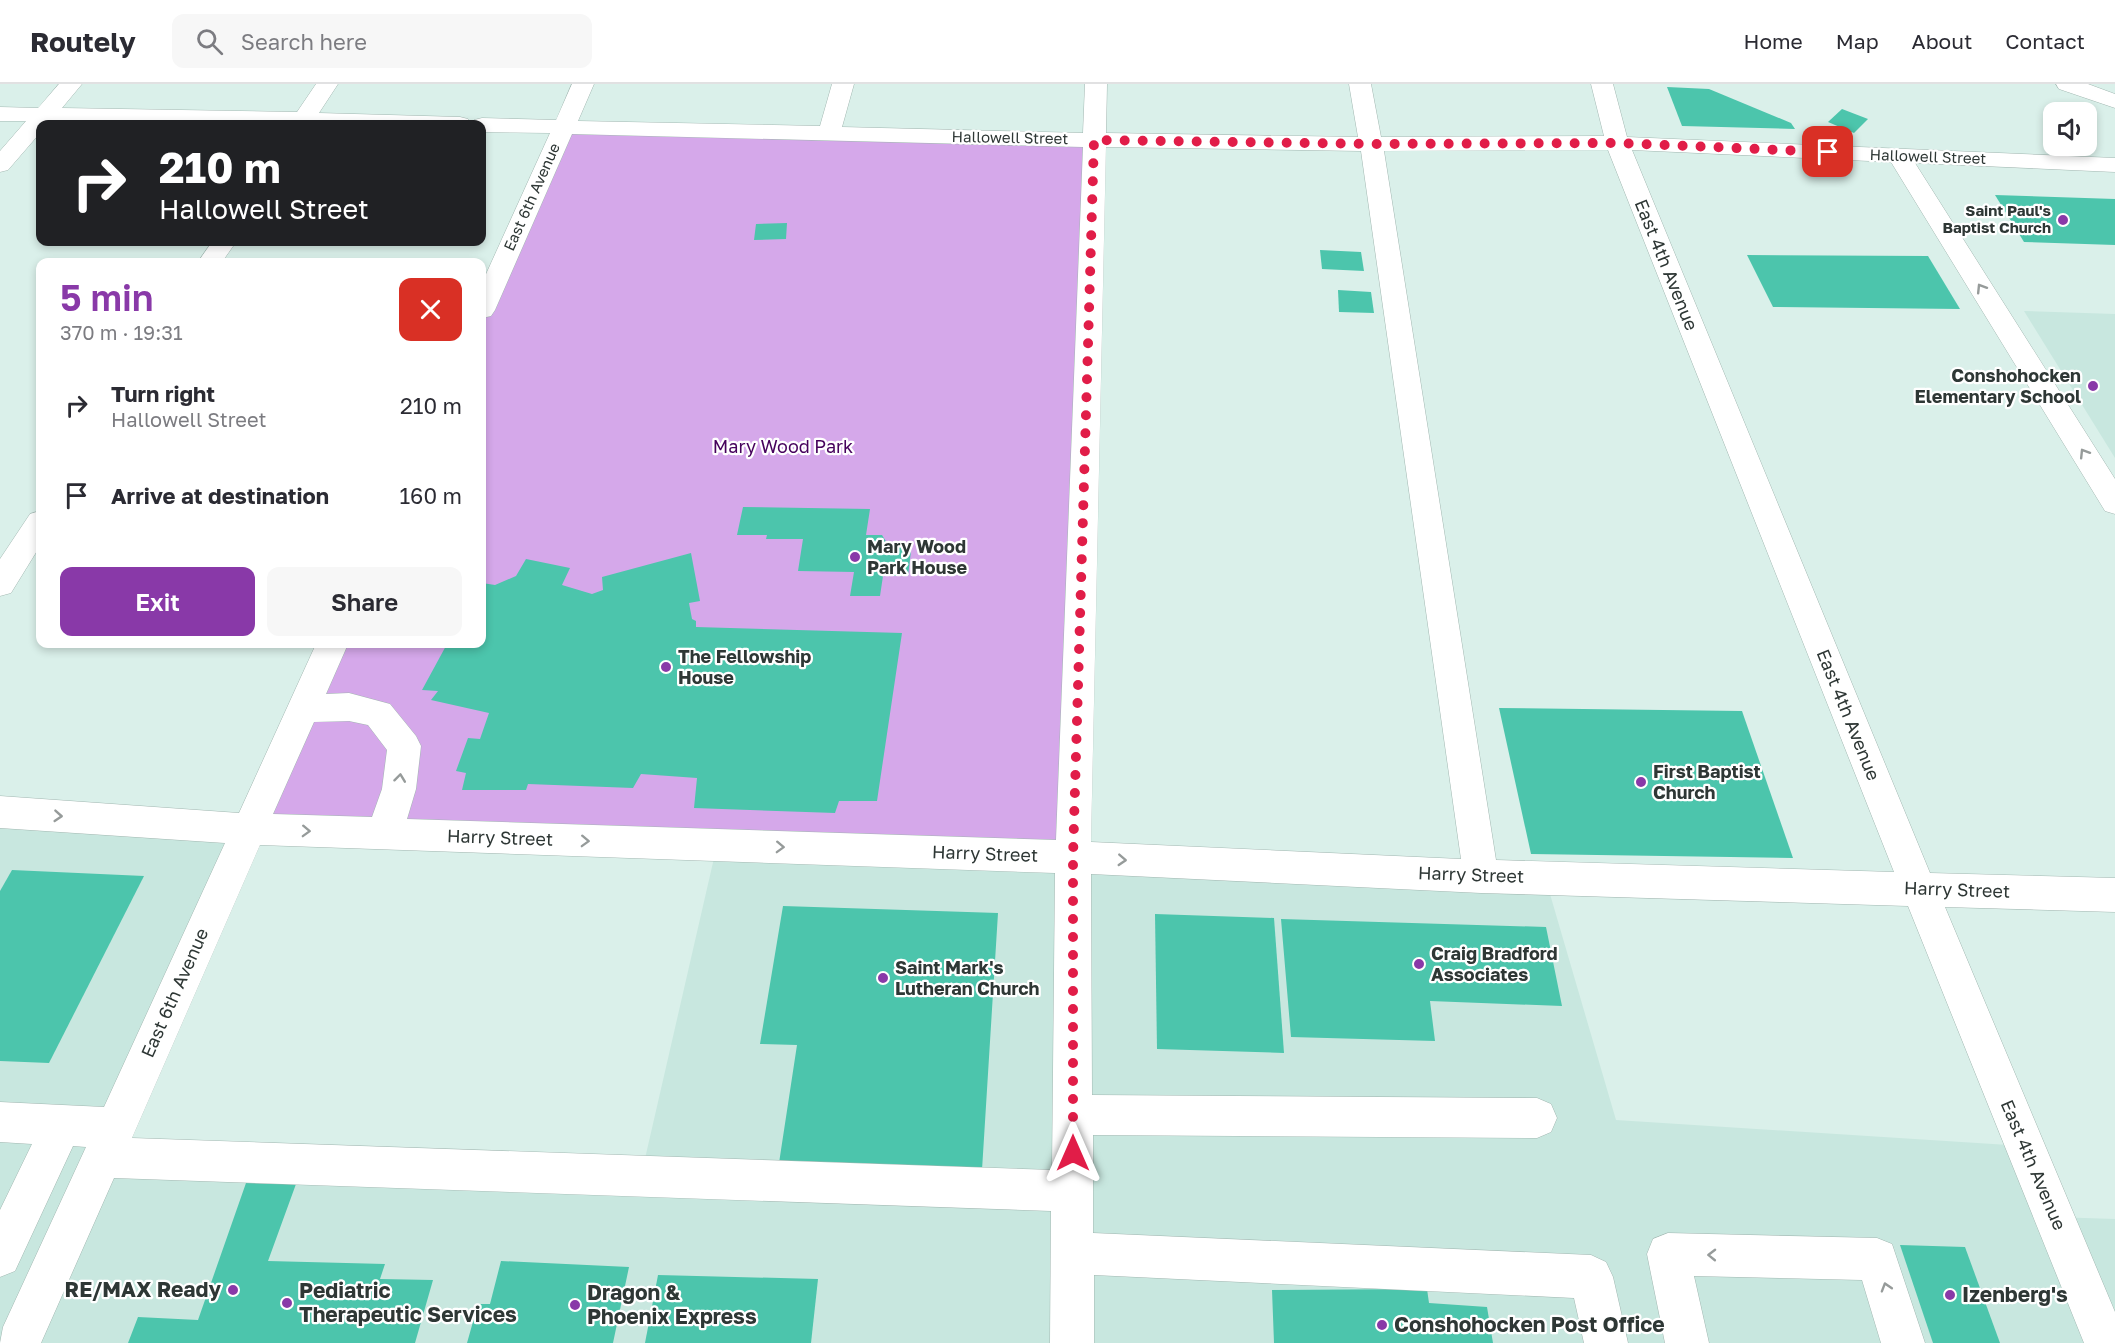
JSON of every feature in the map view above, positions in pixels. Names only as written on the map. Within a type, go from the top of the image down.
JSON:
[{"type":"street","points":[[39,120],[71,84]]},
{"type":"street","points":[[303,120],[327,84]]},
{"type":"street","name":"East 6th Avenue","points":[[486,301],[583,84]]},
{"type":"street","points":[[829,134],[843,84]]},
{"type":"street","points":[[1072,1343],[1073,857],[1096,84]]},
{"type":"street","points":[[1360,84],[1371,144],[1481,876]]},
{"type":"street","name":"East 4th Avenue","points":[[1602,84],[1617,143],[1919,889],[2106,1343]]},
{"type":"street","points":[[2067,84],[2115,101]]},
{"type":"street","points":[[0,114],[216,120]]},
{"type":"street","points":[[0,165],[36,124]]},
{"type":"street","name":"Hallowell Street","points":[[486,125],[1094,140],[1371,144],[1617,143],[2115,165]]},
{"type":"street","points":[[1898,156],[2115,503]]},
{"type":"street","points":[[0,584],[36,528]]},
{"type":"street","name":"East 6th Avenue","points":[[19,1343],[330,648]]},
{"type":"street","points":[[303,708],[349,707],[378,714],[404,746],[399,789],[384,834]]},
{"type":"street","name":"Harry Street","points":[[0,812],[248,829],[1073,857],[1481,876],[2115,895]]},
{"type":"street","points":[[1074,1115],[1537,1118]]},
{"type":"street","points":[[0,1122],[62,1125],[109,1142],[1073,1191]]},
{"type":"street","points":[[0,1256],[62,1125]]},
{"type":"street","points":[[1073,1253],[1591,1277],[1606,1343]]},
{"type":"street","points":[[1687,1343],[1668,1254],[1877,1259],[1903,1343]]},
{"type":"shaded area","name":"Conshohocken Elementary School","points":[[2024,311],[2115,314],[2115,458]]},
{"type":"shaded area","points":[[0,812],[248,829],[102,1156],[641,1176],[717,845],[1545,877],[1616,1120],[2024,1146],[2054,1217],[2115,1219],[2115,1343],[0,1343]]},
{"type":"green space","name":"Mary Wood Park","points":[[563,128],[1094,140],[1073,857],[248,829],[330,648],[486,648],[486,301]]},
{"type":"building","points":[[1667,87],[1709,89],[1791,123],[1795,129],[1682,126]]},
{"type":"building","points":[[1842,109],[1868,119],[1854,133],[1828,122]]},
{"type":"building","name":"Saint Paul's Baptist Church","points":[[1995,195],[2115,199],[2115,245],[2024,242]]},
{"type":"building","points":[[787,223],[786,239],[754,240],[756,224]]},
{"type":"building","points":[[1320,250],[1361,252],[1364,271],[1322,269]]},
{"type":"building","points":[[1747,255],[1928,256],[1960,309],[1773,307]]},
{"type":"building","points":[[1338,290],[1371,292],[1374,313],[1339,312]]},
{"type":"building","name":"Mary Wood Park House","points":[[743,507],[870,509],[866,535],[882,535],[887,543],[912,543],[908,576],[883,576],[880,596],[850,596],[854,572],[798,571],[803,539],[766,539],[767,535],[737,535]]},
{"type":"building","name":"The Fellowship House","points":[[691,553],[700,601],[689,603],[696,627],[902,633],[877,801],[839,801],[835,813],[694,808],[697,778],[641,774],[633,788],[528,784],[526,790],[462,790],[466,773],[456,771],[468,738],[480,739],[489,713],[431,700],[438,691],[422,690],[445,648],[486,648],[486,584],[495,585],[516,576],[526,559],[570,568],[562,585],[592,594],[603,590],[602,577]]},
{"type":"building","name":"First Baptist Church","points":[[1499,708],[1742,711],[1793,858],[1531,854]]},
{"type":"building","points":[[12,870],[144,876],[49,1063],[0,1061],[0,891]]},
{"type":"building","name":"Saint Mark's Lutheran Church","points":[[783,906],[998,913],[982,1170],[779,1163],[797,1045],[760,1044]]},
{"type":"building","points":[[1155,914],[1274,918],[1284,1053],[1157,1049]]},
{"type":"building","name":"Craig Bradford Associates","points":[[1281,919],[1546,927],[1562,1006],[1430,1001],[1435,1041],[1291,1037]]},
{"type":"building","points":[[246,1183],[296,1184],[268,1261],[385,1264],[380,1279],[433,1280],[415,1343],[128,1343],[138,1317],[198,1320]]},
{"type":"building","name":"Izenberg's","points":[[1900,1245],[1965,1247],[2000,1343],[1933,1343]]},
{"type":"building","name":"Dragon & Phoenix Express","points":[[501,1261],[629,1267],[613,1343],[467,1343],[478,1304],[490,1304]]},
{"type":"building","points":[[658,1275],[818,1279],[811,1343],[645,1343]]},
{"type":"building","name":"Conshohocken Post Office","points":[[1427,1289],[1429,1303],[1487,1307],[1493,1343],[1274,1343],[1272,1290]]},
{"type":"place","name":"Saint Paul's Baptist Church","points":[[2063,220]]},
{"type":"place","name":"Conshohocken Elementary School","points":[[2093,386]]},
{"type":"place","name":"Mary Wood Park House","points":[[855,557]]},
{"type":"place","name":"The Fellowship House","points":[[666,667]]},
{"type":"place","name":"First Baptist Church","points":[[1641,782]]},
{"type":"place","name":"Craig Bradford Associates","points":[[1419,964]]},
{"type":"place","name":"Saint Mark's Lutheran Church","points":[[883,978]]},
{"type":"place","name":"RE/MAX Ready","points":[[233,1290]]},
{"type":"place","name":"Izenberg's","points":[[1950,1295]]},
{"type":"place","name":"Pediatric Therapeutic Services","points":[[287,1303]]},
{"type":"place","name":"Dragon & Phoenix Express","points":[[575,1305]]},
{"type":"place","name":"Conshohocken Post Office","points":[[1382,1325]]},
{"type":"route","points":[[1073,1153],[1073,857],[1094,140],[1371,144],[1617,143],[1828,152]]}]
